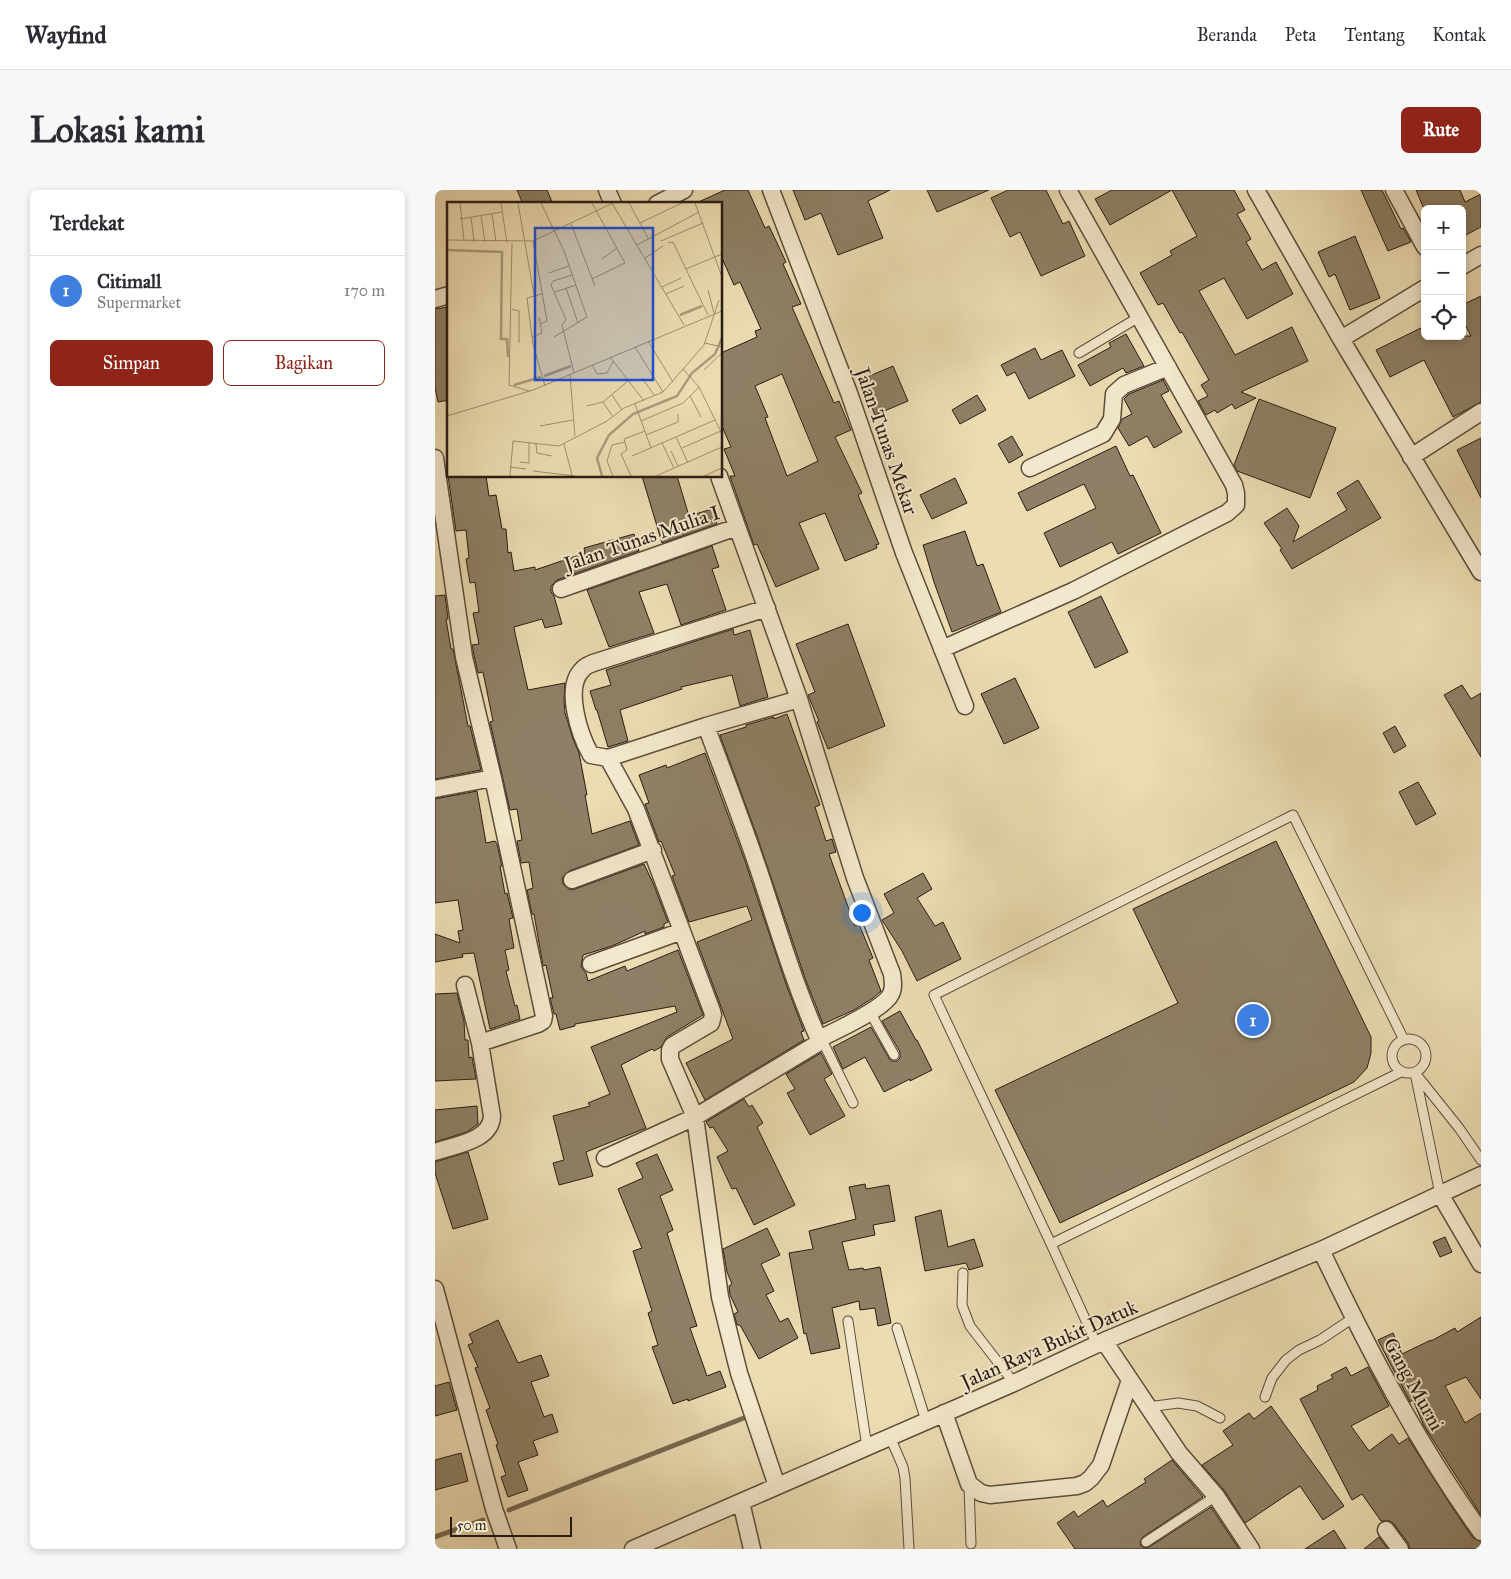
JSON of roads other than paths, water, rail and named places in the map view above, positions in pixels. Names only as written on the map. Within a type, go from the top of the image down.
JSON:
[{"type":"street","points":[[607,190],[612,202]]},
{"type":"street","points":[[661,202],[684,190]]},
{"type":"street","name":"Jalan Tunas Mekar","points":[[771,190],[849,393],[904,553],[965,706]]},
{"type":"street","points":[[942,648],[1073,590],[1232,510],[1236,505],[1237,499],[1234,485],[1067,190]]},
{"type":"street","points":[[1256,190],[1341,339],[1481,572]]},
{"type":"street","points":[[1394,190],[1421,239]]},
{"type":"street","points":[[1466,264],[1481,255]]},
{"type":"street","points":[[1341,339],[1421,290]]},
{"type":"street","points":[[1030,468],[1103,434],[1112,419],[1114,394],[1124,385],[1167,367]]},
{"type":"street","points":[[1411,457],[1481,412]]},
{"type":"street","points":[[435,458],[464,657],[493,778],[544,1016],[543,1020],[538,1024],[480,1043]]},
{"type":"street","points":[[605,1158],[695,1117],[870,1012],[891,996],[893,985],[892,974],[855,878],[799,699],[720,478]]},
{"type":"street","name":"Jalan Tunas Mulia I","points":[[561,589],[737,527]]},
{"type":"street","points":[[767,608],[593,663],[581,670],[575,686],[574,697],[581,733],[591,755],[608,758],[706,726],[799,699]]},
{"type":"street","points":[[706,726],[748,838],[787,956],[821,1040]]},
{"type":"street","points":[[608,758],[636,809],[653,850],[713,1015],[711,1023],[675,1043],[670,1050],[670,1059],[695,1117],[720,1297],[739,1373],[777,1486]]},
{"type":"street","points":[[435,788],[493,778]]},
{"type":"street","points":[[572,880],[653,850]]},
{"type":"street","points":[[591,964],[682,931]]},
{"type":"street","points":[[435,1152],[477,1138],[486,1132],[492,1123],[480,1043],[465,985]]},
{"type":"street","name":"Jalan Raya Bukit Datuk","points":[[633,1549],[1014,1383],[1100,1343],[1321,1250],[1481,1175]]},
{"type":"street","points":[[1440,1194],[1481,1264]]},
{"type":"street","name":"Gang Murni","points":[[1321,1250],[1353,1318],[1405,1413],[1450,1489],[1481,1532]]},
{"type":"street","points":[[435,1289],[494,1509],[508,1549]]},
{"type":"street","points":[[1100,1343],[1130,1380],[1179,1453],[1216,1496],[1251,1549]]},
{"type":"street","points":[[944,1413],[969,1484],[981,1493],[990,1495],[1077,1486],[1085,1483],[1097,1472],[1101,1465],[1130,1380]]},
{"type":"street","points":[[741,1502],[752,1549]]},
{"type":"street","points":[[1386,1530],[1400,1549]]},
{"type":"lane","points":[[1079,353],[1139,317]]},
{"type":"lane","points":[[1100,1343],[1051,1244],[934,995],[1293,815],[1404,1040]]},
{"type":"lane","points":[[870,1012],[894,1055]]},
{"type":"lane","points":[[821,1040],[853,1104]]},
{"type":"lane","points":[[1051,1244],[1401,1072],[1415,1073],[1419,1071],[1426,1062],[1426,1052],[1421,1043],[1416,1040],[1404,1040],[1398,1043],[1392,1053],[1394,1065],[1401,1072]]},
{"type":"lane","points":[[1415,1073],[1459,1128],[1481,1160]]},
{"type":"lane","points":[[1415,1073],[1440,1194]]},
{"type":"lane","points":[[963,1273],[962,1305],[970,1326],[1014,1383]]},
{"type":"lane","points":[[1265,1397],[1273,1378],[1286,1360],[1299,1350],[1320,1340],[1353,1318]]},
{"type":"lane","points":[[848,1321],[867,1447]]},
{"type":"lane","points":[[897,1328],[926,1421]]},
{"type":"lane","points":[[1148,1407],[1178,1403],[1197,1406],[1220,1418]]},
{"type":"lane","points":[[890,1437],[903,1467],[905,1478],[909,1549]]},
{"type":"lane","points":[[969,1484],[971,1544]]},
{"type":"lane","points":[[1146,1542],[1216,1496]]},
{"type":"waterway","points":[[509,1510],[749,1416]]},
{"type":"waterway","points":[[435,1537],[483,1520]]},
{"type":"place","name":"Citimall","points":[[1253,1020]]}]
